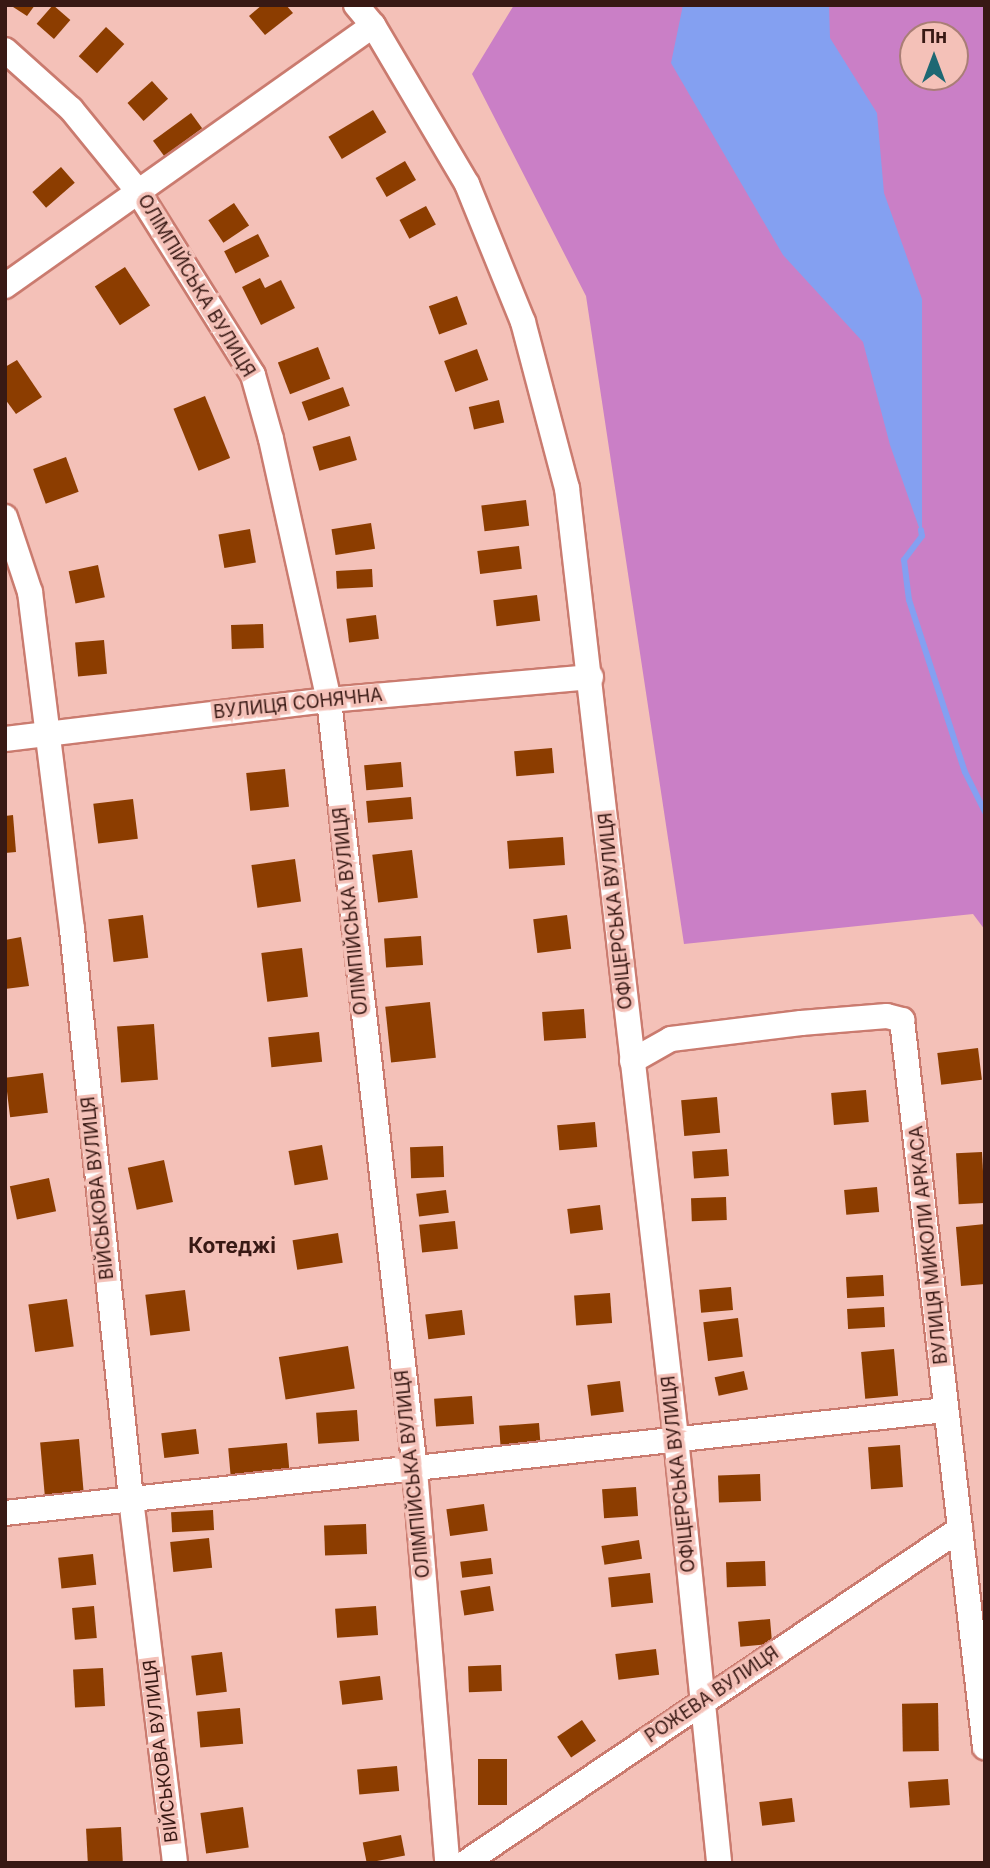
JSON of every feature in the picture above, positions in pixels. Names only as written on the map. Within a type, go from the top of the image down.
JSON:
[{"type":"street","name":"ОФІЦЕРСЬКА ВУЛИЦЯ","points":[[356,5],[373,25],[467,184],[523,322],[567,488],[591,677],[676,1438],[719,1863]]},
{"type":"street","points":[[5,286],[373,25]]},
{"type":"street","name":"ОЛІМПІЙСЬКА ВУЛИЦЯ","points":[[5,51],[71,109],[137,190],[253,375],[271,439],[329,700],[415,1470],[447,1863]]},
{"type":"street","name":"ВІЙСЬКОВА ВУЛИЦЯ","points":[[5,517],[30,592],[45,734],[72,929],[131,1499],[175,1863]]},
{"type":"street","name":"ВУЛИЦЯ СОНЯЧНА","points":[[5,739],[329,700],[591,677]]},
{"type":"street","name":"ВУЛИЦЯ МИКОЛИ АРКАСА","points":[[632,1061],[671,1039],[801,1023],[887,1016],[902,1020],[985,1747]]},
{"type":"street","points":[[5,1513],[946,1410]]},
{"type":"street","name":"РОЖЕВА ВУЛИЦЯ","points":[[465,1863],[960,1529]]},
{"type":"shaded area","points":[[514,5],[985,5],[985,930],[973,914],[684,944],[586,296],[472,74]]},
{"type":"water","points":[[683,5],[829,5],[830,38],[877,113],[884,193],[922,299],[922,536],[890,445],[863,342],[783,255],[671,63]]},
{"type":"building","points":[[10,5],[35,5],[27,16]]},
{"type":"building","points":[[53,5],[70,20],[54,39],[37,24]]},
{"type":"building","points":[[262,5],[286,5],[293,13],[265,35],[249,16]]},
{"type":"building","points":[[106,27],[124,44],[97,73],[79,56]]},
{"type":"building","points":[[152,81],[168,99],[144,121],[127,103]]},
{"type":"building","points":[[373,110],[386,132],[342,159],[328,137]]},
{"type":"building","points":[[191,113],[202,128],[164,156],[153,141]]},
{"type":"building","points":[[405,161],[416,180],[387,197],[376,178]]},
{"type":"building","points":[[61,167],[75,183],[46,208],[32,192]]},
{"type":"building","points":[[234,203],[249,225],[223,243],[208,220]]},
{"type":"building","points":[[426,206],[436,225],[409,239],[400,220]]},
{"type":"building","points":[[258,234],[269,256],[235,274],[224,251]]},
{"type":"building","points":[[125,267],[150,306],[120,325],[95,287]]},
{"type":"building","points":[[260,278],[265,288],[281,280],[295,308],[261,325],[242,287]]},
{"type":"building","points":[[457,296],[467,324],[439,334],[429,306]]},
{"type":"building","points":[[318,347],[330,379],[290,394],[278,362]]},
{"type":"building","points":[[477,349],[488,380],[455,392],[444,361]]},
{"type":"building","points":[[17,360],[42,397],[16,414],[5,399],[5,367]]},
{"type":"building","points":[[343,387],[350,406],[308,421],[302,402]]},
{"type":"building","points":[[205,396],[230,458],[199,471],[173,409]]},
{"type":"building","points":[[499,400],[504,422],[474,429],[469,407]]},
{"type":"building","points":[[350,436],[357,460],[319,471],[313,447]]},
{"type":"building","points":[[66,457],[79,492],[46,504],[33,469]]},
{"type":"building","points":[[526,500],[529,526],[485,531],[481,505]]},
{"type":"building","points":[[371,523],[375,549],[336,555],[331,529]]},
{"type":"building","points":[[250,529],[256,562],[224,568],[218,535]]},
{"type":"building","points":[[519,546],[522,569],[480,574],[477,551]]},
{"type":"building","points":[[98,565],[105,597],[76,604],[69,571]]},
{"type":"building","points":[[372,569],[373,587],[337,589],[336,571]]},
{"type":"building","points":[[537,595],[540,621],[496,626],[493,600]]},
{"type":"building","points":[[376,615],[379,639],[349,642],[346,619]]},
{"type":"building","points":[[263,624],[264,648],[232,649],[231,625]]},
{"type":"building","points":[[104,640],[107,674],[78,676],[75,643]]},
{"type":"building","points":[[552,748],[554,773],[516,776],[514,751]]},
{"type":"building","points":[[401,762],[403,787],[366,790],[364,765]]},
{"type":"building","points":[[285,769],[289,807],[250,811],[246,773]]},
{"type":"building","points":[[411,797],[413,819],[368,823],[366,801]]},
{"type":"building","points":[[133,799],[138,839],[98,844],[93,804]]},
{"type":"building","points":[[13,815],[16,852],[5,853],[5,816]]},
{"type":"building","points":[[563,837],[565,865],[509,869],[507,841]]},
{"type":"building","points":[[412,850],[418,898],[378,903],[372,855]]},
{"type":"building","points":[[295,859],[301,902],[257,908],[251,865]]},
{"type":"building","points":[[143,915],[148,958],[114,962],[108,919]]},
{"type":"building","points":[[567,915],[571,949],[537,953],[533,919]]},
{"type":"building","points":[[421,936],[423,965],[386,968],[384,939]]},
{"type":"building","points":[[21,937],[29,986],[5,989],[5,940]]},
{"type":"building","points":[[302,948],[308,997],[267,1002],[261,953]]},
{"type":"building","points":[[430,1002],[436,1058],[391,1062],[385,1007]]},
{"type":"building","points":[[584,1009],[586,1038],[544,1041],[542,1012]]},
{"type":"building","points":[[154,1024],[158,1080],[121,1082],[117,1027]]},
{"type":"building","points":[[319,1032],[322,1062],[271,1067],[268,1037]]},
{"type":"building","points":[[978,1048],[982,1080],[941,1085],[937,1053]]},
{"type":"building","points":[[43,1073],[48,1113],[10,1117],[5,1078]]},
{"type":"building","points":[[866,1090],[869,1122],[834,1125],[831,1093]]},
{"type":"building","points":[[717,1097],[720,1133],[684,1136],[681,1100]]},
{"type":"building","points":[[595,1122],[597,1147],[559,1150],[557,1125]]},
{"type":"building","points":[[322,1145],[328,1179],[295,1185],[289,1151]]},
{"type":"building","points":[[443,1146],[444,1177],[411,1178],[410,1147]]},
{"type":"building","points":[[727,1149],[729,1176],[694,1178],[692,1151]]},
{"type":"building","points":[[982,1152],[985,1203],[959,1204],[956,1153]]},
{"type":"building","points":[[164,1160],[173,1202],[137,1210],[128,1168]]},
{"type":"building","points":[[49,1178],[56,1211],[17,1220],[10,1186]]},
{"type":"building","points":[[877,1187],[879,1212],[846,1215],[844,1190]]},
{"type":"building","points":[[446,1190],[449,1213],[419,1216],[416,1194]]},
{"type":"building","points":[[726,1197],[727,1220],[692,1221],[691,1198]]},
{"type":"building","points":[[600,1205],[603,1230],[570,1234],[567,1209]]},
{"type":"building","points":[[455,1221],[458,1249],[422,1253],[419,1225]]},
{"type":"building","points":[[985,1224],[985,1284],[961,1286],[956,1227]]},
{"type":"building","points":[[338,1233],[343,1263],[297,1270],[293,1240]]},
{"type":"building","points":[[883,1275],[884,1296],[847,1298],[846,1277]]},
{"type":"building","points":[[731,1287],[733,1310],[701,1313],[699,1290]]},
{"type":"building","points":[[185,1290],[190,1331],[150,1336],[145,1295]]},
{"type":"building","points":[[610,1293],[612,1323],[576,1325],[574,1296]]},
{"type":"building","points":[[67,1299],[74,1347],[35,1352],[28,1304]]},
{"type":"building","points":[[884,1307],[885,1327],[848,1329],[847,1309]]},
{"type":"building","points":[[462,1310],[465,1335],[428,1339],[425,1315]]},
{"type":"building","points":[[738,1318],[743,1357],[708,1361],[703,1322]]},
{"type":"building","points":[[348,1346],[355,1388],[286,1399],[279,1357]]},
{"type":"building","points":[[894,1349],[898,1396],[865,1399],[861,1352]]},
{"type":"building","points":[[744,1371],[748,1390],[719,1396],[715,1377]]},
{"type":"building","points":[[620,1381],[624,1412],[591,1416],[587,1385]]},
{"type":"building","points":[[472,1396],[474,1424],[436,1427],[434,1399]]},
{"type":"building","points":[[357,1410],[359,1441],[318,1444],[316,1413]]},
{"type":"building","points":[[539,1423],[541,1449],[501,1452],[499,1426]]},
{"type":"building","points":[[196,1429],[199,1454],[164,1458],[161,1433]]},
{"type":"building","points":[[79,1439],[84,1493],[45,1496],[40,1442]]},
{"type":"building","points":[[287,1443],[290,1477],[231,1482],[228,1448]]},
{"type":"building","points":[[900,1445],[903,1487],[871,1489],[868,1447]]},
{"type":"building","points":[[760,1474],[761,1501],[719,1502],[718,1475]]},
{"type":"building","points":[[636,1487],[638,1516],[604,1518],[602,1489]]},
{"type":"building","points":[[484,1504],[488,1531],[450,1536],[446,1509]]},
{"type":"building","points":[[213,1510],[214,1530],[172,1532],[171,1512]]},
{"type":"building","points":[[366,1524],[367,1554],[325,1555],[324,1525]]},
{"type":"building","points":[[209,1538],[212,1568],[173,1572],[170,1542]]},
{"type":"building","points":[[639,1540],[642,1559],[604,1565],[601,1546]]},
{"type":"building","points":[[93,1554],[96,1585],[61,1588],[58,1558]]},
{"type":"building","points":[[491,1558],[493,1574],[462,1578],[460,1562]]},
{"type":"building","points":[[765,1561],[766,1586],[727,1587],[726,1562]]},
{"type":"building","points":[[650,1573],[653,1603],[611,1607],[608,1577]]},
{"type":"building","points":[[490,1586],[494,1611],[464,1615],[460,1591]]},
{"type":"building","points":[[94,1606],[97,1638],[75,1640],[72,1608]]},
{"type":"building","points":[[376,1606],[378,1635],[337,1638],[335,1609]]},
{"type":"building","points":[[770,1619],[772,1644],[740,1647],[738,1622]]},
{"type":"building","points":[[656,1649],[659,1675],[618,1680],[615,1654]]},
{"type":"building","points":[[222,1652],[227,1692],[196,1695],[191,1656]]},
{"type":"building","points":[[501,1665],[502,1691],[469,1692],[468,1666]]},
{"type":"building","points":[[103,1668],[105,1706],[75,1708],[73,1670]]},
{"type":"building","points":[[380,1676],[383,1700],[342,1705],[339,1681]]},
{"type":"building","points":[[938,1703],[939,1751],[903,1752],[902,1704]]},
{"type":"building","points":[[240,1708],[243,1744],[200,1748],[197,1712]]},
{"type":"building","points":[[582,1720],[596,1741],[571,1758],[557,1737]]},
{"type":"building","points":[[478,1759],[507,1759],[507,1805],[478,1805]]},
{"type":"building","points":[[397,1766],[399,1791],[359,1794],[357,1769]]},
{"type":"building","points":[[948,1779],[950,1805],[910,1808],[908,1782]]},
{"type":"building","points":[[792,1798],[795,1822],[762,1826],[759,1802]]},
{"type":"building","points":[[243,1807],[249,1848],[206,1854],[200,1813]]},
{"type":"building","points":[[121,1827],[123,1863],[88,1863],[86,1829]]},
{"type":"building","points":[[401,1835],[405,1856],[367,1863],[363,1842]]},
{"type":"waterway","points":[[921,530],[922,536],[904,560],[909,600],[965,772],[985,812]]},
{"type":"district","name":"Котеджі","points":[[232,1246]]}]
